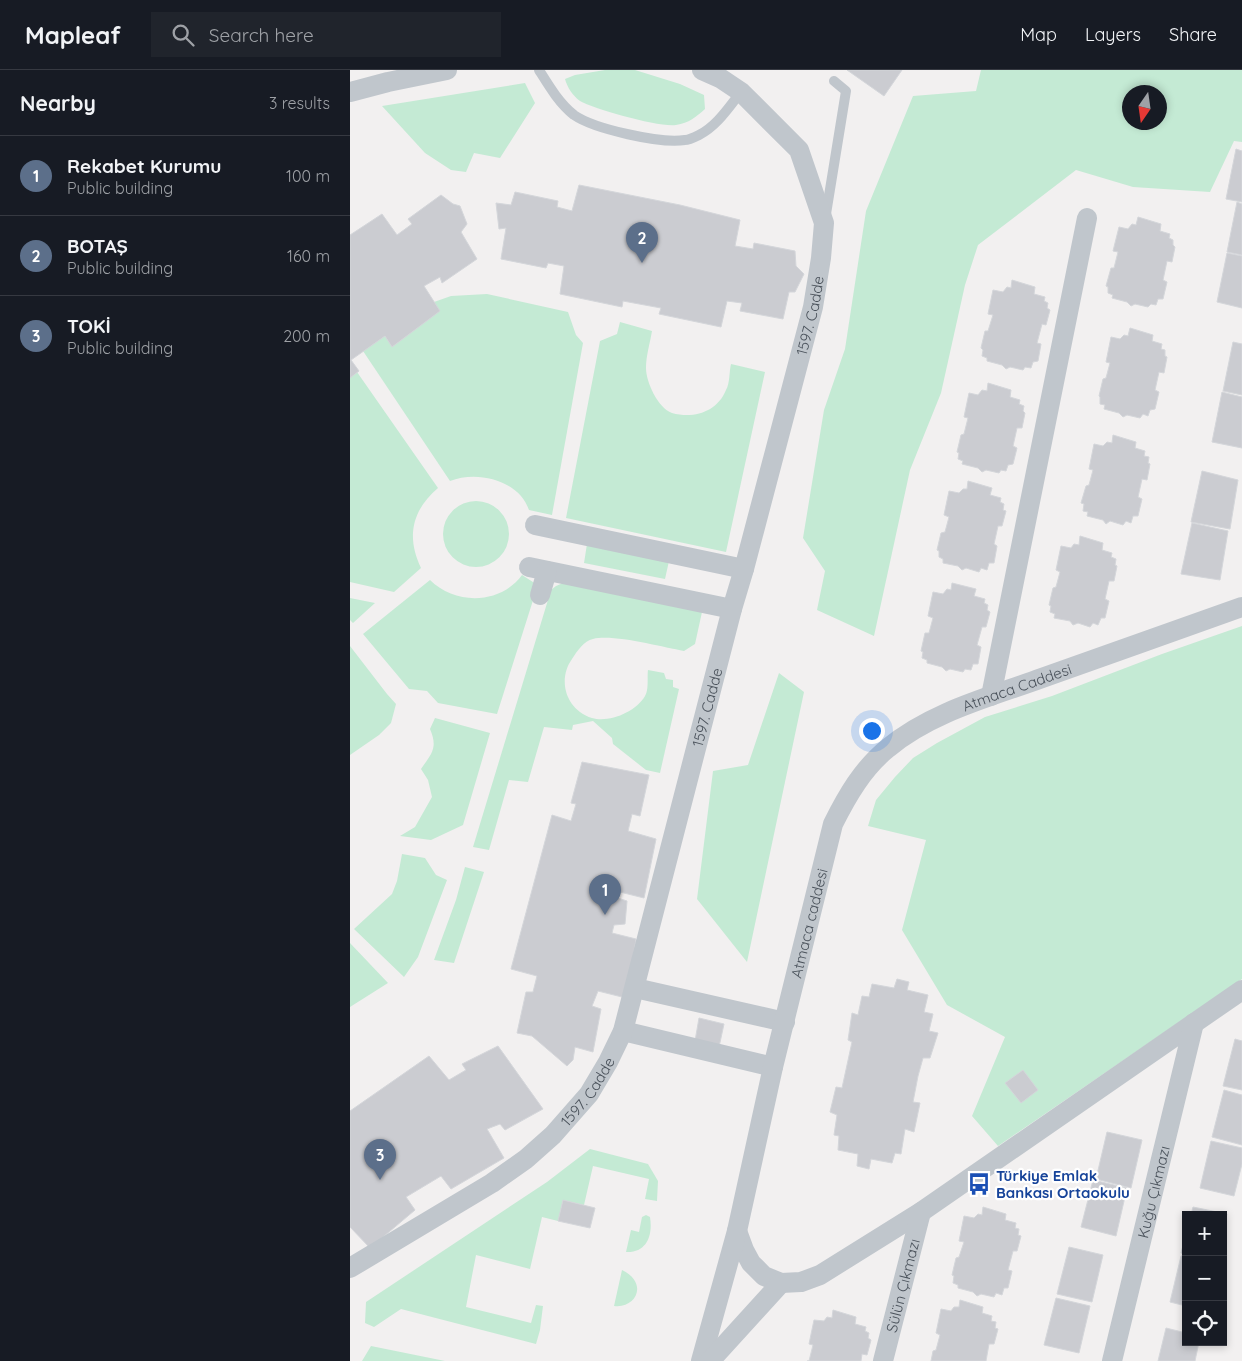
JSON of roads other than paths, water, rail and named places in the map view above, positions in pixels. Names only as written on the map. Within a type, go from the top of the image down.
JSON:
[{"type":"street","points":[[350,92],[447,70]]},
{"type":"street","name":"1597. Cadde","points":[[350,1268],[492,1183],[526,1159],[553,1135],[588,1094],[608,1062],[623,1031],[732,609],[813,307],[821,258],[824,223],[800,150],[741,92],[720,78],[702,70]]},
{"type":"street","points":[[991,696],[1087,218]]},
{"type":"street","points":[[535,524],[557,523],[744,569]]},
{"type":"street","points":[[540,595],[538,569],[732,609]]},
{"type":"street","name":"Atmaca Caddesi","points":[[833,824],[848,794],[867,769],[887,748],[929,721],[991,696],[1242,607]]},
{"type":"street","name":"Atmaca caddesi","points":[[701,1361],[737,1231],[773,1067],[833,824]]},
{"type":"street","points":[[635,988],[785,1022]]},
{"type":"street","points":[[737,1231],[751,1263],[764,1276],[781,1283],[801,1282],[820,1275],[921,1212],[1242,990]]},
{"type":"street","name":"Kuğu Çıkmazı","points":[[1112,1361],[1194,1023]]},
{"type":"street","points":[[623,1031],[773,1067]]},
{"type":"street","name":"Sülün Çıkmazı","points":[[883,1361],[921,1212]]},
{"type":"street","points":[[710,1361],[781,1283]]},
{"type":"lane","points":[[539,70],[555,94],[575,115],[593,124],[657,140],[685,140],[700,135],[712,127],[741,92]]},
{"type":"lane","points":[[824,223],[846,91],[834,81]]},
{"type":"place","name":"BOTAŞ","points":[[642,263]]},
{"type":"place","name":"Rekabet Kurumu","points":[[605,915]]},
{"type":"place","name":"TOKİ","points":[[380,1180]]},
{"type":"place","name":"Türkiye Emlak Bankası Ortaokulu","points":[[979,1184]]}]
